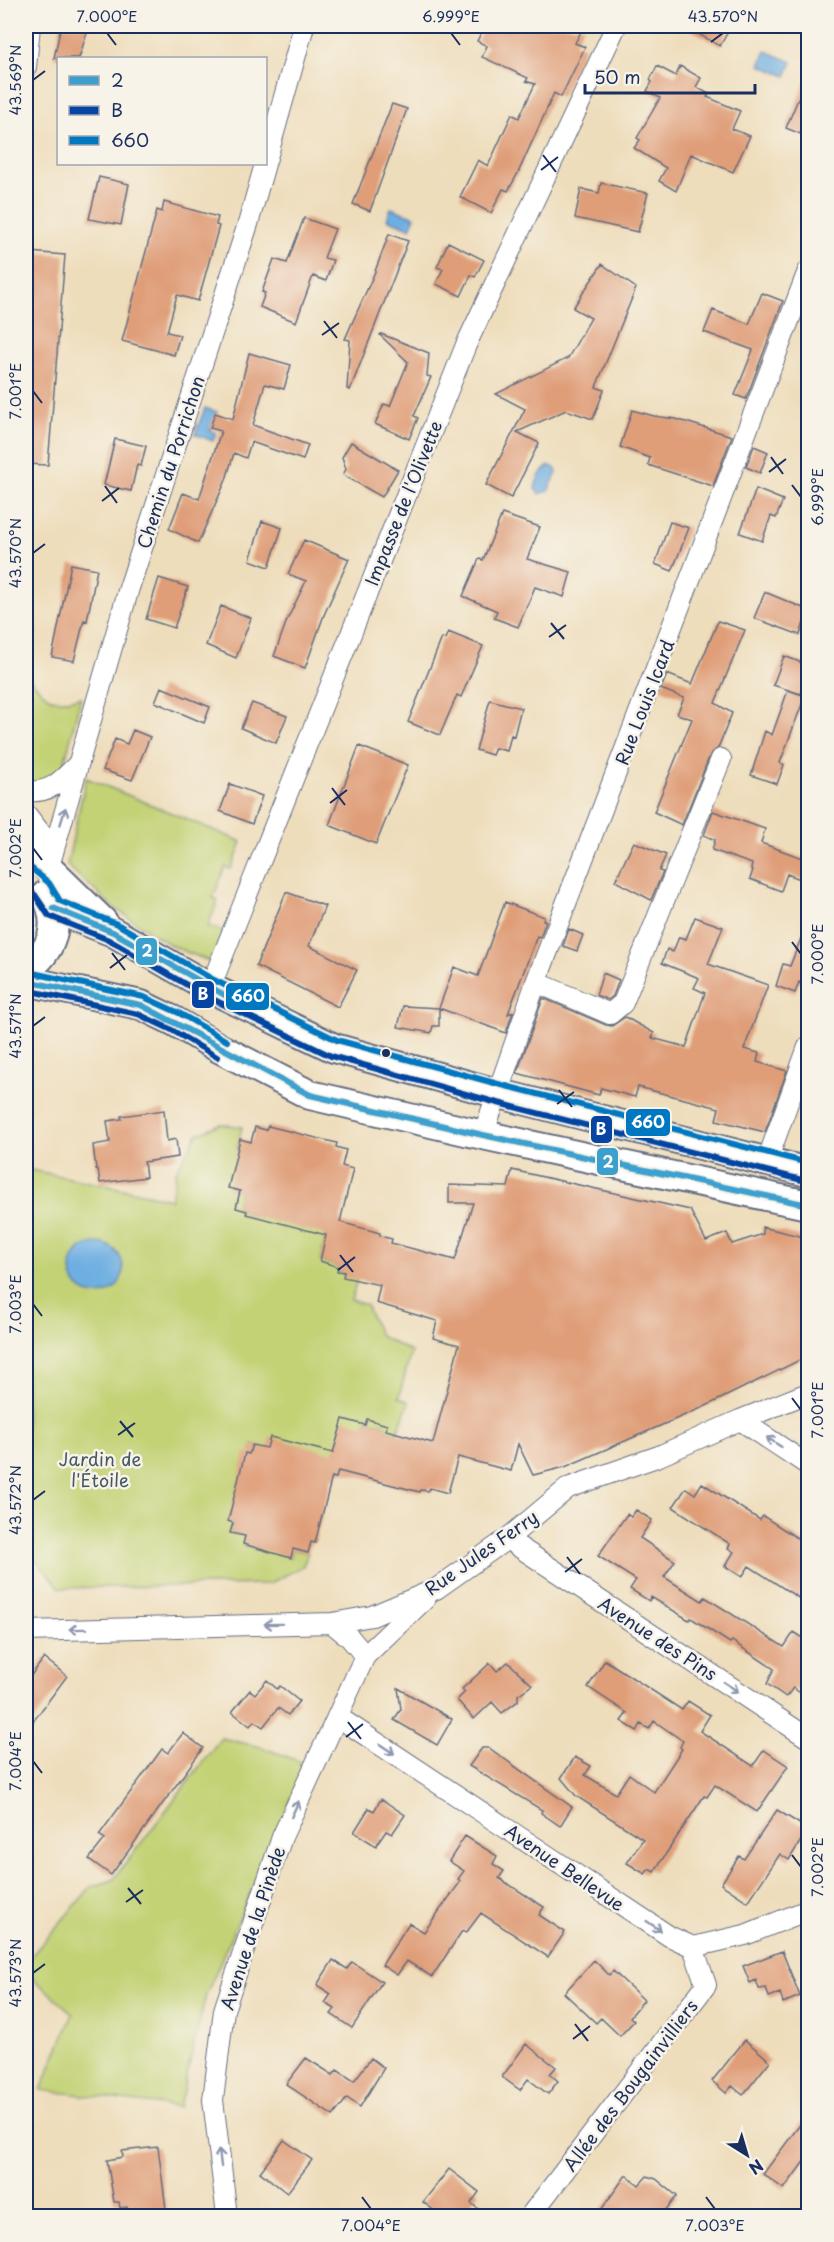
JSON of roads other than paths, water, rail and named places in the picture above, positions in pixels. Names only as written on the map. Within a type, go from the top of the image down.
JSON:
[{"type":"main road","points":[[26,970],[39,960],[50,945],[54,927],[52,908],[44,891],[33,880],[38,860],[113,932]]},
{"type":"main road","points":[[52,908],[113,932],[210,988],[334,1048],[496,1093],[808,1172]]},
{"type":"main road","points":[[26,981],[141,1005],[310,1095],[436,1125],[808,1205]]},
{"type":"main road","points":[[436,1125],[449,1080]]},
{"type":"street","points":[[26,67],[30,26]]},
{"type":"street","name":"Chemin du Porrichon","points":[[267,155],[304,26]]},
{"type":"street","name":"Impasse de l'Olivette","points":[[210,988],[466,345],[616,26]]},
{"type":"street","name":"Chemin du Porrichon","points":[[38,860],[80,762],[129,588],[244,235],[264,165]]},
{"type":"street","name":"Rue Louis Icard","points":[[483,1135],[536,982],[808,271]]},
{"type":"street","points":[[536,982],[610,1014],[623,1003],[721,759]]},
{"type":"street","name":"Chemin du Porrichon","points":[[26,791],[34,792],[56,786],[80,762]]},
{"type":"street","points":[[26,814],[38,860]]},
{"type":"street","points":[[767,1161],[808,1047]]},
{"type":"street","name":"Rue Jules Ferry","points":[[26,1631],[332,1623],[372,1616],[436,1589],[507,1539],[568,1488],[658,1456],[808,1393]]},
{"type":"street","points":[[740,1420],[808,1465]]},
{"type":"street","name":"Avenue des Pins","points":[[507,1539],[808,1738]]},
{"type":"street","name":"Avenue de la Pinède","points":[[227,2217],[213,2100],[224,2010],[282,1837],[364,1656],[436,1589]]},
{"type":"street","points":[[332,1623],[350,1638],[364,1656]]},
{"type":"street","name":"Avenue Bellevue","points":[[338,1717],[669,1936],[693,1947]]},
{"type":"street","points":[[693,1947],[745,1935],[808,1910]]},
{"type":"street","name":"Allée des Bougainvilliers","points":[[530,2217],[706,1985],[693,1947]]},
{"type":"water","points":[[766,51],[792,62],[786,76],[760,65]]},
{"type":"water","points":[[391,208],[415,217],[410,228],[387,219]]},
{"type":"water","points":[[205,408],[217,412],[210,431],[216,433],[213,441],[195,434]]},
{"type":"water","points":[[550,466],[555,468],[557,473],[548,491],[540,494],[535,489],[537,482],[542,472]]},
{"type":"water","points":[[92,1243],[102,1243],[116,1250],[123,1269],[116,1288],[102,1295],[92,1295],[82,1291],[75,1284],[71,1274],[71,1264],[75,1254],[82,1247]]},
{"type":"park label","name":"Jardin de l'Étoile","points":[[100,1468]]}]
